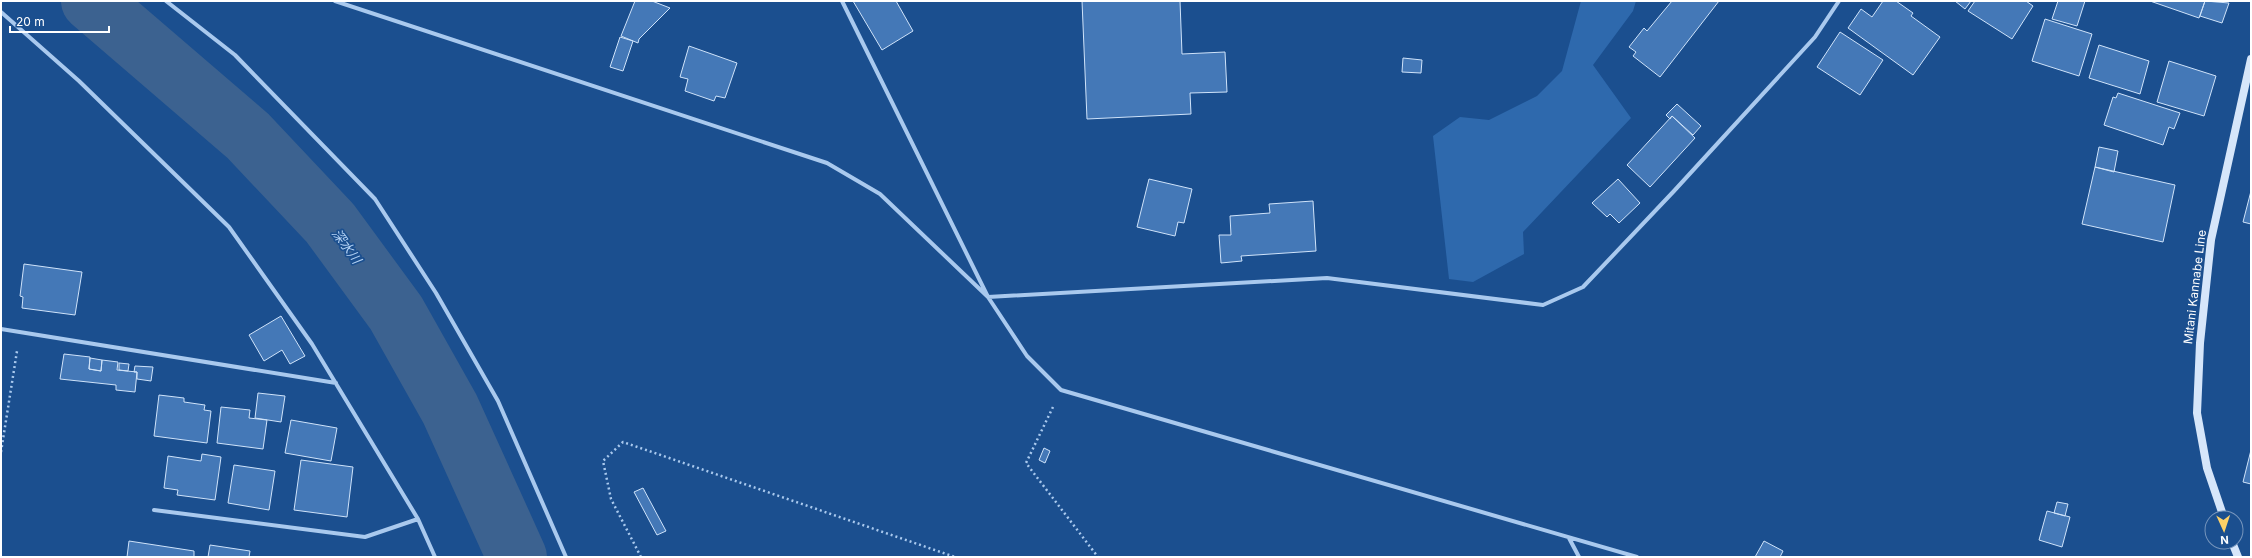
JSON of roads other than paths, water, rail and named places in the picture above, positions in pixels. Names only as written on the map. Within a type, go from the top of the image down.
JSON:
[{"type":"main road","name":"Mitani Kannabe Line","points":[[2221,510],[2207,468],[2197,413],[2200,343],[2211,240],[2251,59]]},
{"type":"street","points":[[166,1],[235,55],[375,199],[436,293],[498,401],[566,557]]},
{"type":"street","points":[[335,1],[827,163],[880,194],[988,297],[1327,278],[1543,304],[1583,287],[1815,38],[1839,1]]},
{"type":"street","points":[[842,1],[988,297],[1027,356],[1060,390],[1637,557]]},
{"type":"street","points":[[1,12],[79,81],[230,227],[312,344],[418,519],[435,557]]},
{"type":"street","points":[[1,329],[336,383]]},
{"type":"street","points":[[154,510],[365,537],[418,519]]},
{"type":"street","points":[[1569,538],[1579,557]]},
{"type":"waterway","name":"深水川","points":[[91,1],[248,136],[330,223],[396,313],[450,409],[517,557]]}]
